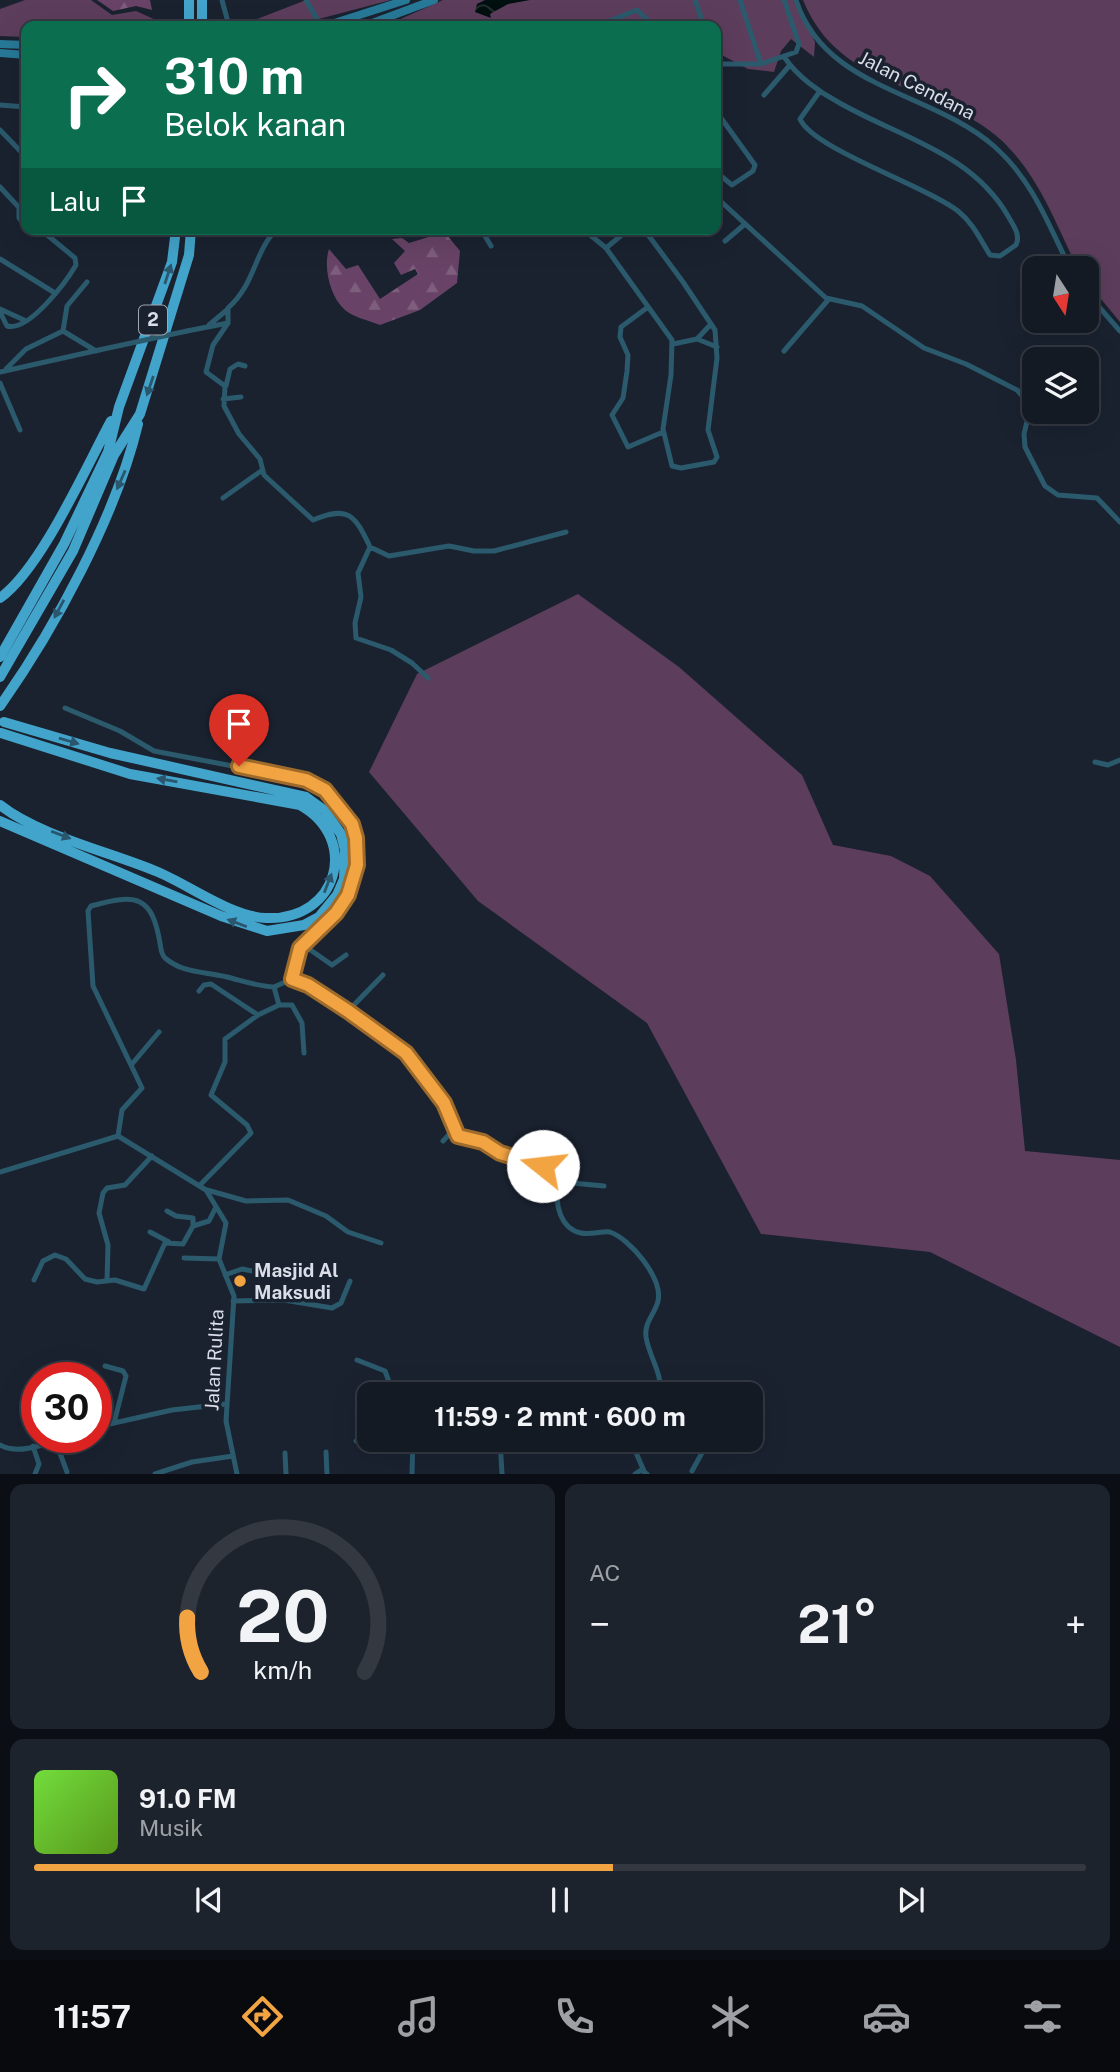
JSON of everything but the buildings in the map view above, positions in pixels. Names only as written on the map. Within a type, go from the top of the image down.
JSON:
[{"type":"highway","points":[[189,0],[189,21]]},
{"type":"highway","points":[[202,0],[202,21]]},
{"type":"highway","name":"2","points":[[68,547],[108,452],[119,407],[172,262],[175,235]]},
{"type":"highway","name":"2","points":[[0,677],[5,657],[68,547],[114,456],[140,414],[188,255],[190,235]]},
{"type":"highway","points":[[0,598],[26,571],[119,407]]},
{"type":"highway","points":[[0,706],[28,666],[89,551],[129,462],[140,414]]},
{"type":"highway","points":[[0,805],[37,825],[159,873],[233,909],[261,918],[305,913],[328,889],[332,876],[335,859],[325,827],[312,812],[300,805],[130,774],[2,727]]},
{"type":"highway","points":[[0,821],[221,916],[267,931],[304,925],[319,917],[337,895],[344,879],[345,850],[341,834],[324,810],[306,797],[2,727]]},
{"type":"street","points":[[222,0],[228,21]]},
{"type":"street","points":[[306,0],[320,21]]},
{"type":"street","points":[[352,21],[406,0]]},
{"type":"street","points":[[377,21],[434,0]]},
{"type":"street","points":[[695,0],[702,21]]},
{"type":"street","points":[[740,0],[761,65]]},
{"type":"street","points":[[721,63],[761,65],[796,52],[799,44],[784,0]]},
{"type":"street","name":"Jalan Cendana","points":[[796,0],[815,39],[839,63],[968,127],[1009,161],[1041,204],[1065,256]]},
{"type":"street","points":[[613,21],[637,10],[649,21]]},
{"type":"street","points":[[0,44],[21,45]]},
{"type":"street","points":[[0,53],[21,55]]},
{"type":"street","points":[[785,58],[789,65],[820,91],[968,169],[989,189],[1006,212],[1018,236],[1016,245],[1000,256],[990,255],[972,225],[955,209],[908,182],[824,142],[800,122],[820,91]]},
{"type":"street","points":[[764,95],[789,65]]},
{"type":"street","points":[[0,105],[21,107]]},
{"type":"street","points":[[721,118],[755,165],[753,171],[732,185],[721,176]]},
{"type":"street","points":[[0,130],[21,152]]},
{"type":"street","points":[[0,187],[19,208],[18,216],[21,220]]},
{"type":"street","points":[[721,202],[828,299],[862,306],[924,348],[959,361],[1017,390],[1025,399],[1030,412],[1024,434],[1027,452],[1046,489],[1058,495],[1097,498],[1120,522]]},
{"type":"street","points":[[726,241],[746,224]]},
{"type":"street","points":[[0,311],[9,328],[24,320],[44,307],[77,262],[47,235]]},
{"type":"street","points":[[209,325],[248,287],[273,235]]},
{"type":"street","points":[[485,235],[491,246]]},
{"type":"street","points":[[590,235],[606,248],[673,344],[663,432],[675,468],[717,460],[707,425],[717,347],[711,324],[648,235]]},
{"type":"street","points":[[606,248],[622,235]]},
{"type":"street","points":[[0,259],[55,293]]},
{"type":"street","points":[[64,331],[67,306],[87,282]]},
{"type":"street","points":[[784,351],[828,299]]},
{"type":"street","points":[[648,307],[621,327],[620,337],[628,351],[627,371],[623,398],[612,415],[628,447],[663,432]]},
{"type":"street","points":[[1099,307],[1120,331]]},
{"type":"street","points":[[226,387],[209,377],[205,367],[213,345],[228,323],[228,308]]},
{"type":"street","points":[[0,311],[24,320]]},
{"type":"street","points":[[3,371],[228,323]]},
{"type":"street","points":[[697,339],[711,324]]},
{"type":"street","points":[[64,331],[97,350]]},
{"type":"street","points":[[3,371],[26,348],[64,331]]},
{"type":"street","points":[[673,344],[697,339],[717,347]]},
{"type":"street","points":[[245,366],[238,364],[230,369],[223,399],[239,435],[260,459],[261,471],[313,520],[332,511],[351,518],[363,530],[370,547],[388,556],[449,546],[474,551],[494,551],[566,532]]},
{"type":"street","points":[[0,383],[20,430]]},
{"type":"street","points":[[223,399],[241,397]]},
{"type":"street","points":[[223,498],[261,471]]},
{"type":"street","points":[[370,547],[358,570],[360,597],[355,623],[356,638],[391,650],[412,663],[428,678]]},
{"type":"street","points":[[65,708],[87,714],[154,751],[287,775],[325,790],[352,824],[356,838],[357,865],[348,895],[336,913],[303,944],[292,979]]},
{"type":"street","points":[[1095,762],[1108,765],[1120,760]]},
{"type":"street","points":[[118,1136],[122,1110],[142,1088],[93,986],[88,911],[91,906],[131,901],[146,904],[155,915],[161,952],[166,958],[191,972],[225,976],[253,986],[274,987],[292,979],[308,985],[406,1053],[437,1093],[454,1128],[463,1139],[483,1142],[506,1155],[537,1162],[551,1172],[560,1186],[558,1209],[565,1222],[580,1233],[616,1234],[653,1278],[658,1300],[646,1334],[660,1382]]},
{"type":"street","points":[[303,944],[332,965],[346,955]]},
{"type":"street","points":[[348,1011],[383,975]]},
{"type":"street","points":[[199,991],[204,985],[211,984],[258,1015]]},
{"type":"street","points":[[274,987],[278,1005]]},
{"type":"street","points":[[203,1187],[251,1133],[249,1127],[211,1095],[225,1062],[225,1039],[258,1015],[278,1005],[292,1004],[300,1017],[304,1053]]},
{"type":"street","points":[[132,1064],[159,1032]]},
{"type":"street","points":[[443,1142],[454,1128]]},
{"type":"street","points":[[0,1172],[118,1136],[203,1187],[246,1201],[288,1200],[326,1216],[348,1232],[381,1243]]},
{"type":"street","points":[[107,1281],[108,1240],[99,1209],[103,1193],[107,1188],[125,1185],[152,1156]]},
{"type":"street","points":[[560,1186],[572,1183],[604,1186]]},
{"type":"street","points":[[184,1258],[219,1259],[226,1223],[203,1187]]},
{"type":"street","points":[[193,1226],[209,1221],[216,1207]]},
{"type":"street","points":[[150,1232],[170,1242],[183,1244],[193,1226],[193,1218],[176,1216],[167,1211]]},
{"type":"street","points":[[34,1280],[43,1261],[55,1255],[66,1259],[82,1278],[97,1282],[118,1280],[144,1289],[164,1245],[170,1242]]},
{"type":"street","name":"Jalan Rulita","points":[[219,1259],[233,1301],[226,1404],[237,1474]]},
{"type":"street","points":[[225,1275],[241,1269],[272,1275]]},
{"type":"street","points":[[233,1301],[284,1300],[332,1308],[341,1303],[350,1281]]},
{"type":"street","points":[[357,1360],[385,1371],[389,1382]]},
{"type":"street","points":[[112,1369],[123,1371],[126,1376],[114,1423],[172,1410],[226,1404]]},
{"type":"street","points":[[0,1445],[11,1449],[21,1448]]},
{"type":"street","points":[[285,1452],[286,1474]]},
{"type":"street","points":[[326,1452],[327,1474]]},
{"type":"street","points":[[412,1474],[413,1452]]},
{"type":"street","points":[[501,1452],[502,1474]]},
{"type":"street","points":[[635,1474],[645,1472],[636,1452]]},
{"type":"street","points":[[692,1473],[703,1452]]},
{"type":"street","points":[[35,1453],[39,1464],[35,1474]]},
{"type":"street","points":[[60,1453],[67,1472]]},
{"type":"street","points":[[155,1474],[192,1462],[233,1456]]},
{"type":"shaded area","points":[[25,0],[91,0],[112,15],[136,11],[158,21],[21,21],[21,37],[0,36],[0,9]]},
{"type":"shaded area","points":[[306,0],[391,0],[311,21],[252,21]]},
{"type":"shaded area","points":[[443,0],[795,0],[815,42],[814,57],[791,39],[781,51],[774,72],[748,69],[721,55],[721,21],[396,21]]},
{"type":"shaded area","points":[[803,0],[1120,0],[1120,322],[1099,297],[1099,256],[1072,256],[1035,183],[1025,167],[1000,139],[975,120],[865,69],[840,52],[819,30]]},
{"type":"shaded area","points":[[578,594],[679,667],[802,775],[833,845],[891,856],[930,876],[999,954],[1016,1060],[1025,1151],[1120,1160],[1120,1347],[930,1252],[761,1234],[647,1023],[478,901],[369,772],[417,674]]},
{"type":"green space","points":[[97,0],[150,0],[152,10],[136,6],[113,11]]},
{"type":"green space","points":[[447,235],[460,251],[457,283],[420,310],[380,325],[352,315],[335,298],[329,281],[329,249],[346,269],[358,265],[380,299],[418,274],[415,269],[401,275],[394,263],[405,251],[392,239],[402,238],[409,243],[432,236]]},
{"type":"water","points":[[485,0],[530,0],[508,4],[490,14],[491,18],[475,12],[477,4]]},
{"type":"place","name":"Masjid Al Maksudi","points":[[240,1281]]},
{"type":"route","points":[[239,766],[306,780],[325,790],[352,824],[356,838],[357,865],[348,895],[336,913],[300,948],[292,979],[308,985],[406,1053],[444,1103],[458,1136],[478,1140],[500,1153],[528,1159],[543,1166]]}]
